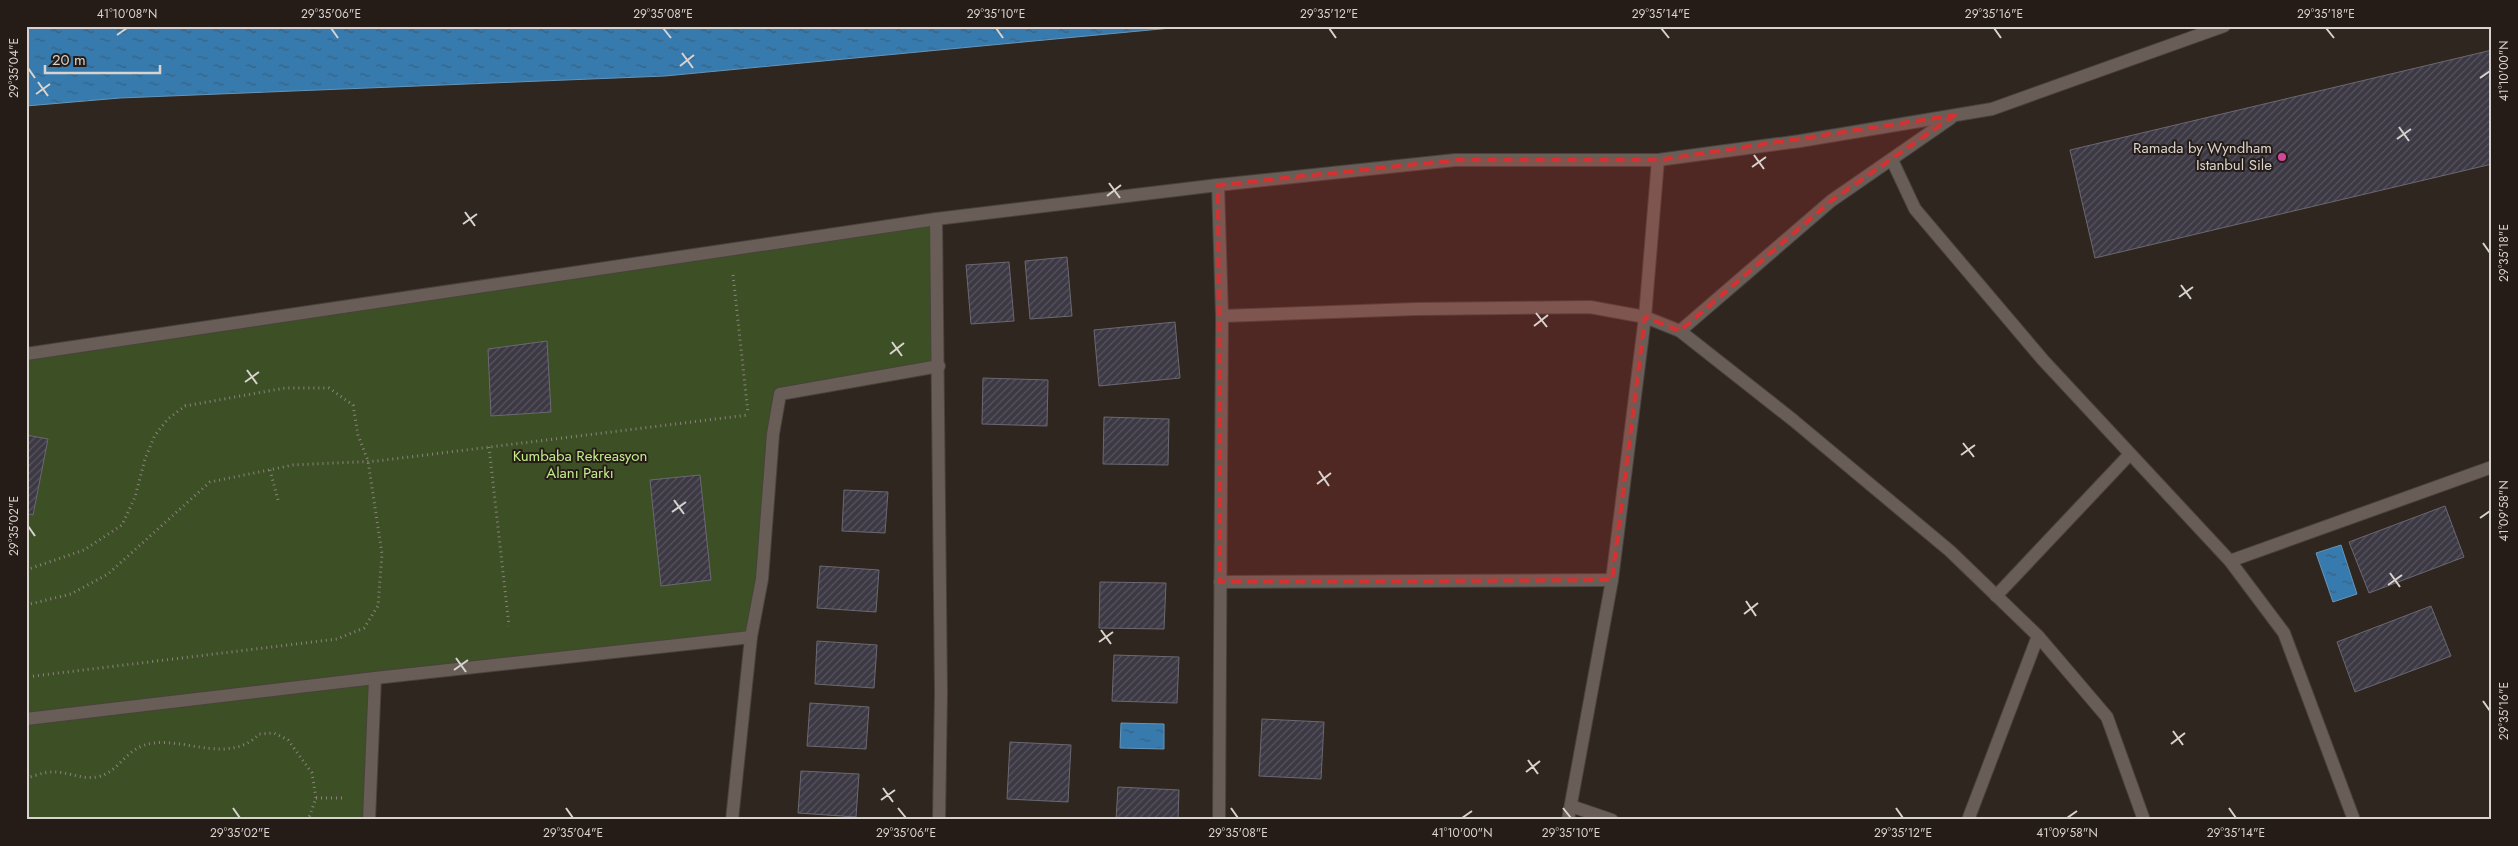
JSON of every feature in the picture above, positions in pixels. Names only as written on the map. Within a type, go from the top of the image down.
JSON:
[{"type":"street","points":[[26,354],[936,219],[1218,185],[1454,160],[1658,160],[1800,141],[1992,109],[2224,26]]},
{"type":"street","points":[[1680,331],[1831,201],[1955,115]]},
{"type":"street","points":[[1568,820],[1612,580],[1645,318],[1658,160]]},
{"type":"street","points":[[1892,160],[1916,209],[2043,360],[2230,562],[2284,633],[2354,820]]},
{"type":"street","points":[[1218,185],[1222,316],[1219,820]]},
{"type":"street","points":[[936,219],[939,366],[939,820]]},
{"type":"street","points":[[1222,316],[1416,308],[1590,307],[1645,318],[1680,331],[1793,420],[1950,551],[2038,636],[2107,718],[2144,820]]},
{"type":"street","points":[[732,820],[751,637],[762,579],[774,434],[780,394],[939,366]]},
{"type":"street","points":[[1996,596],[2130,454]]},
{"type":"street","points":[[2230,562],[2492,467]]},
{"type":"street","points":[[1220,582],[1612,580]]},
{"type":"street","points":[[1968,820],[2038,636]]},
{"type":"street","points":[[26,719],[375,678],[751,637]]},
{"type":"street","points":[[369,820],[375,678]]},
{"type":"street","points":[[1571,806],[1612,820]]},
{"type":"path","points":[[730,249],[749,424]]},
{"type":"path","points":[[26,570],[84,550],[122,525],[135,497],[145,459],[155,435],[168,419],[185,406],[285,388],[329,388],[353,405],[358,435],[368,461],[382,554],[378,606],[364,628],[337,639],[26,677]]},
{"type":"path","points":[[26,605],[71,594],[108,574],[210,482],[293,465],[368,461],[748,414]]},
{"type":"path","points":[[489,447],[509,626]]},
{"type":"path","points":[[270,470],[278,500]]},
{"type":"path","points":[[26,778],[52,772],[78,777],[96,777],[112,772],[127,754],[141,746],[154,743],[221,749],[250,744],[259,734],[274,733],[288,740],[312,773],[316,798],[308,820]]},
{"type":"highlighted area","points":[[1955,115],[1831,201],[1680,331],[1645,317],[1612,580],[1220,582],[1218,185],[1455,160],[1658,160]]},
{"type":"green space","name":"Kumbaba Rekreasyon Alanı Parkı","points":[[936,219],[939,366],[780,394],[751,637],[375,680],[368,820],[26,820],[26,354]]},
{"type":"water","points":[[26,26],[1192,26],[665,76],[120,98],[26,106]]},
{"type":"water","points":[[2341,545],[2357,594],[2333,602],[2316,553]]},
{"type":"water","points":[[1121,723],[1164,724],[1164,749],[1120,748]]},
{"type":"building","name":"Ramada by Wyndham Istanbul Sile","points":[[2492,50],[2492,164],[2095,258],[2070,150]]},
{"type":"building","points":[[1067,257],[1072,316],[1030,319],[1025,261]]},
{"type":"building","points":[[1009,262],[1014,321],[971,324],[966,265]]},
{"type":"building","points":[[1175,322],[1180,378],[1099,386],[1094,330]]},
{"type":"building","points":[[547,341],[551,412],[491,416],[488,349]]},
{"type":"building","points":[[983,378],[1048,380],[1047,426],[982,424]]},
{"type":"building","points":[[1104,417],[1169,419],[1168,465],[1103,464]]},
{"type":"building","points":[[26,435],[48,439],[33,515],[26,513]]},
{"type":"building","points":[[700,475],[711,580],[661,586],[650,480]]},
{"type":"building","points":[[844,490],[888,492],[885,533],[842,531]]},
{"type":"building","points":[[2445,506],[2464,557],[2369,593],[2349,542]]},
{"type":"building","points":[[820,566],[879,570],[876,612],[817,608]]},
{"type":"building","points":[[1100,582],[1166,583],[1164,629],[1099,628]]},
{"type":"building","points":[[2431,606],[2451,656],[2355,692],[2337,642]]},
{"type":"building","points":[[817,641],[877,645],[874,688],[815,684]]},
{"type":"building","points":[[1114,655],[1179,657],[1177,703],[1112,701]]},
{"type":"building","points":[[810,703],[869,707],[866,749],[807,746]]},
{"type":"building","points":[[1262,719],[1324,722],[1321,779],[1259,776]]},
{"type":"building","points":[[1010,742],[1071,745],[1068,802],[1007,799]]},
{"type":"building","points":[[801,771],[859,774],[856,817],[798,813]]},
{"type":"building","points":[[1118,787],[1179,790],[1178,820],[1116,820]]},
{"type":"place","name":"Ramada by Wyndham Istanbul Sile","points":[[2282,157]]}]
